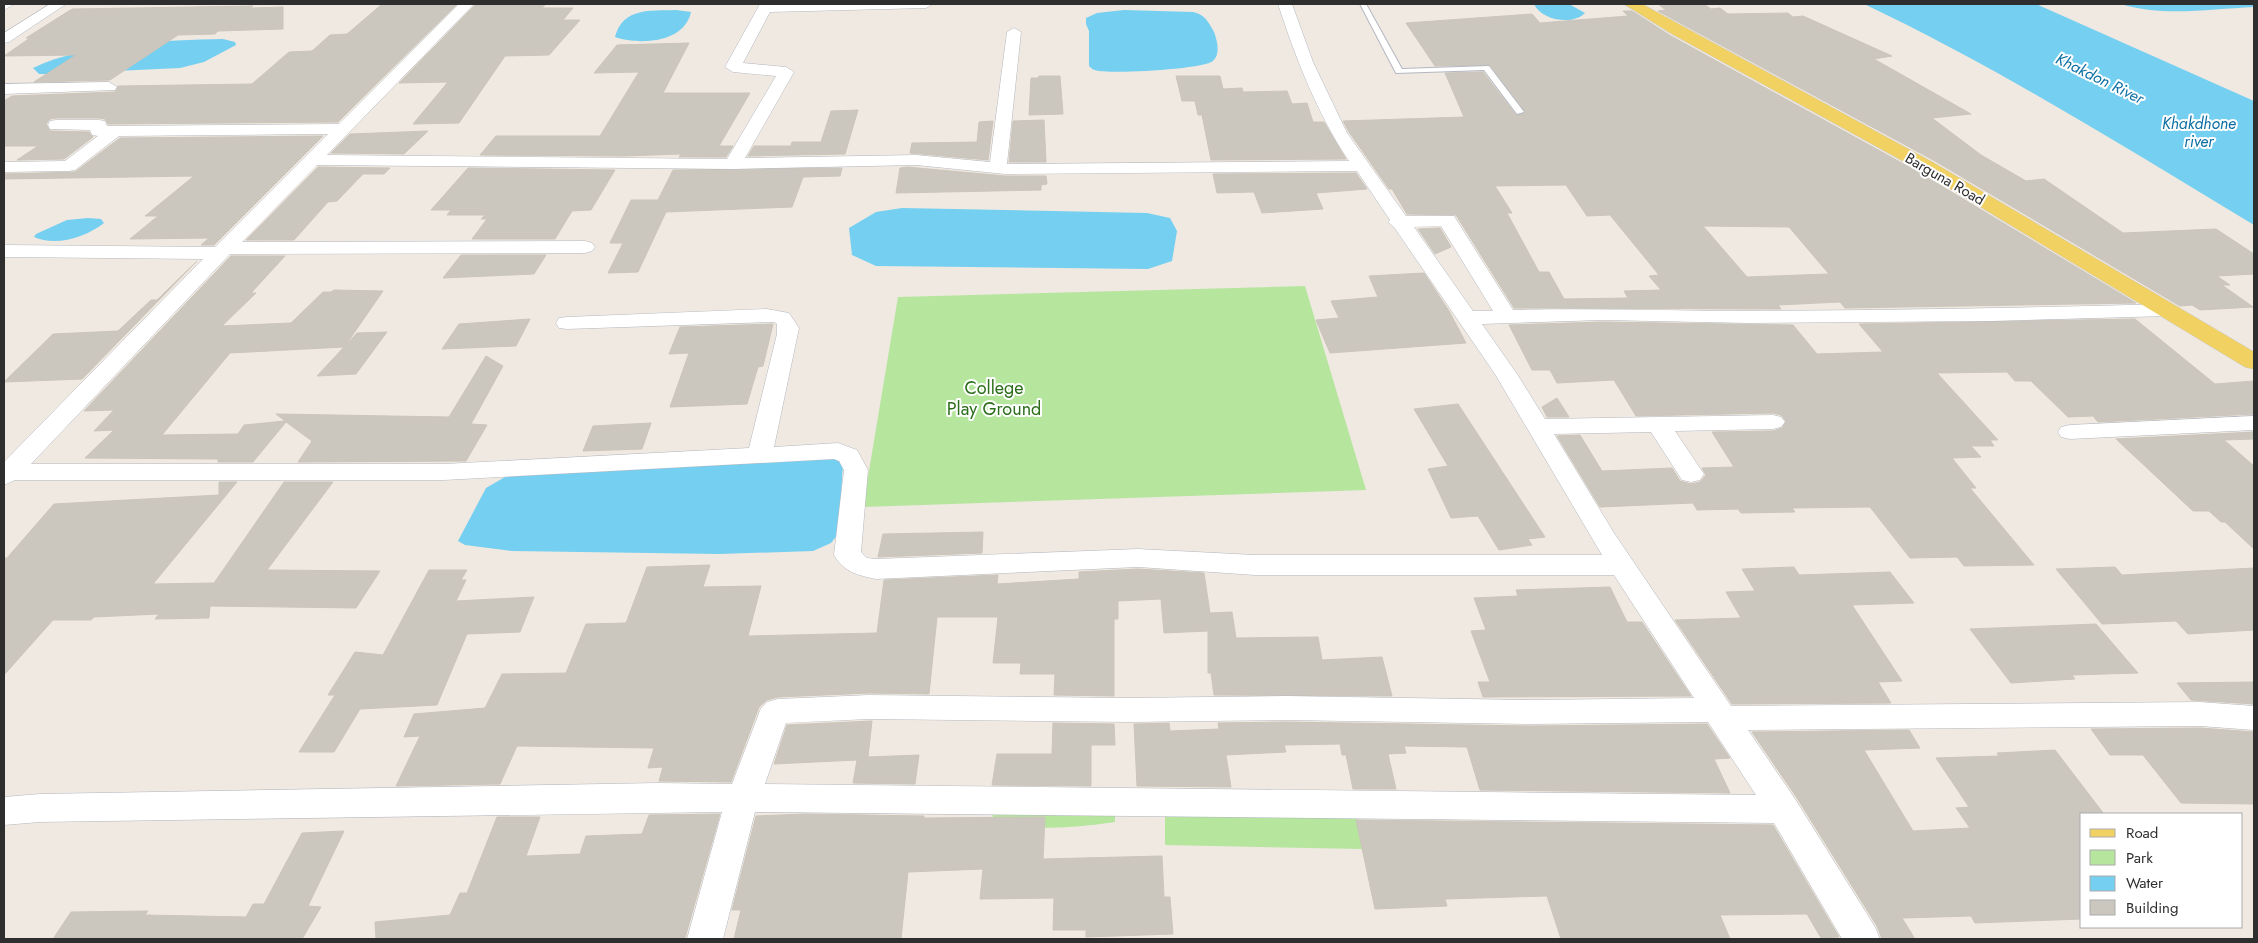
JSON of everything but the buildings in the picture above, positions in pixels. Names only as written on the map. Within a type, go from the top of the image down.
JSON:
[{"type":"main road","name":"Barguna Road","points":[[1632,4],[1708,48],[1817,105],[2254,362]]},
{"type":"main road","name":"Barguna Road","points":[[1646,4],[1890,136],[2254,350]]},
{"type":"street","points":[[4,39],[59,4]]},
{"type":"street","points":[[5,473],[467,4]]},
{"type":"street","points":[[733,164],[786,72],[733,67],[766,6],[926,4]]},
{"type":"street","points":[[1285,4],[1309,71],[1339,133],[1398,222],[1506,374],[1623,565],[1783,809],[1862,939]]},
{"type":"street","points":[[998,168],[1014,32]]},
{"type":"street","points":[[4,89],[108,87],[56,126],[99,125],[98,131],[342,129]]},
{"type":"street","points":[[4,167],[69,166],[115,131]]},
{"type":"street","points":[[312,160],[733,164],[916,160],[998,168],[1360,166]]},
{"type":"street","points":[[1398,222],[1447,220],[1507,316]]},
{"type":"street","points":[[4,251],[223,250],[297,246],[304,249],[585,247]]},
{"type":"street","points":[[1466,318],[1602,314],[1749,316],[1992,315],[2168,310]]},
{"type":"street","points":[[566,323],[761,315],[779,316],[787,321],[789,327],[788,334],[760,455]]},
{"type":"street","points":[[1538,427],[1659,426],[1773,422]]},
{"type":"street","points":[[2070,432],[2254,423]]},
{"type":"street","points":[[1659,426],[1691,474]]},
{"type":"street","points":[[5,473],[444,472],[838,451],[848,456],[856,470],[847,555],[859,566],[876,569],[1138,558],[1255,565],[1623,565]]},
{"type":"street","points":[[705,939],[742,798],[756,768],[772,717],[778,711],[869,707],[1118,710],[1286,708],[1719,714],[2200,714],[2254,718]]},
{"type":"street","points":[[4,811],[50,808],[658,796],[1783,809]]},
{"type":"lane","points":[[1363,4],[1399,71],[1486,68],[1520,112]]},
{"type":"green space","name":"College Play Ground","points":[[1305,286],[1366,490],[863,507],[898,297]]},
{"type":"green space","points":[[991,809],[1115,809],[1115,822],[1069,827],[1024,827],[994,822]]},
{"type":"green space","points":[[1165,811],[1357,816],[1362,849],[1165,845]]},
{"type":"water","points":[[1534,4],[1569,4],[1585,13],[1573,19],[1557,19],[1543,14]]},
{"type":"water","name":"Khakdhone river","points":[[1864,4],[2036,4],[2254,101],[2254,225],[2013,82]]},
{"type":"water","points":[[2121,4],[2254,4],[2254,7],[2170,11],[2137,8]]},
{"type":"water","points":[[676,10],[691,12],[687,23],[670,36],[659,40],[647,41],[625,40],[615,37],[624,20],[631,16],[647,11]]},
{"type":"water","points":[[1124,10],[1193,12],[1200,15],[1208,22],[1214,32],[1218,47],[1217,55],[1213,61],[1206,64],[1175,69],[1118,72],[1094,70],[1089,66],[1089,31],[1086,18],[1097,13]]},
{"type":"water","points":[[223,39],[235,42],[236,45],[204,62],[180,68],[39,74],[33,68],[77,53],[126,44]]},
{"type":"water","points":[[902,208],[1147,213],[1170,218],[1177,231],[1172,261],[1148,269],[876,266],[852,255],[849,228],[876,212]]},
{"type":"water","points":[[101,219],[104,223],[80,236],[61,241],[43,240],[34,237],[36,234],[67,220]]},
{"type":"water","points":[[826,456],[843,462],[839,533],[831,543],[813,551],[719,554],[512,551],[465,545],[458,541],[486,488],[505,477],[609,468]]},
{"type":"water label","name":"Khakdon River","points":[[2100,78]]}]
